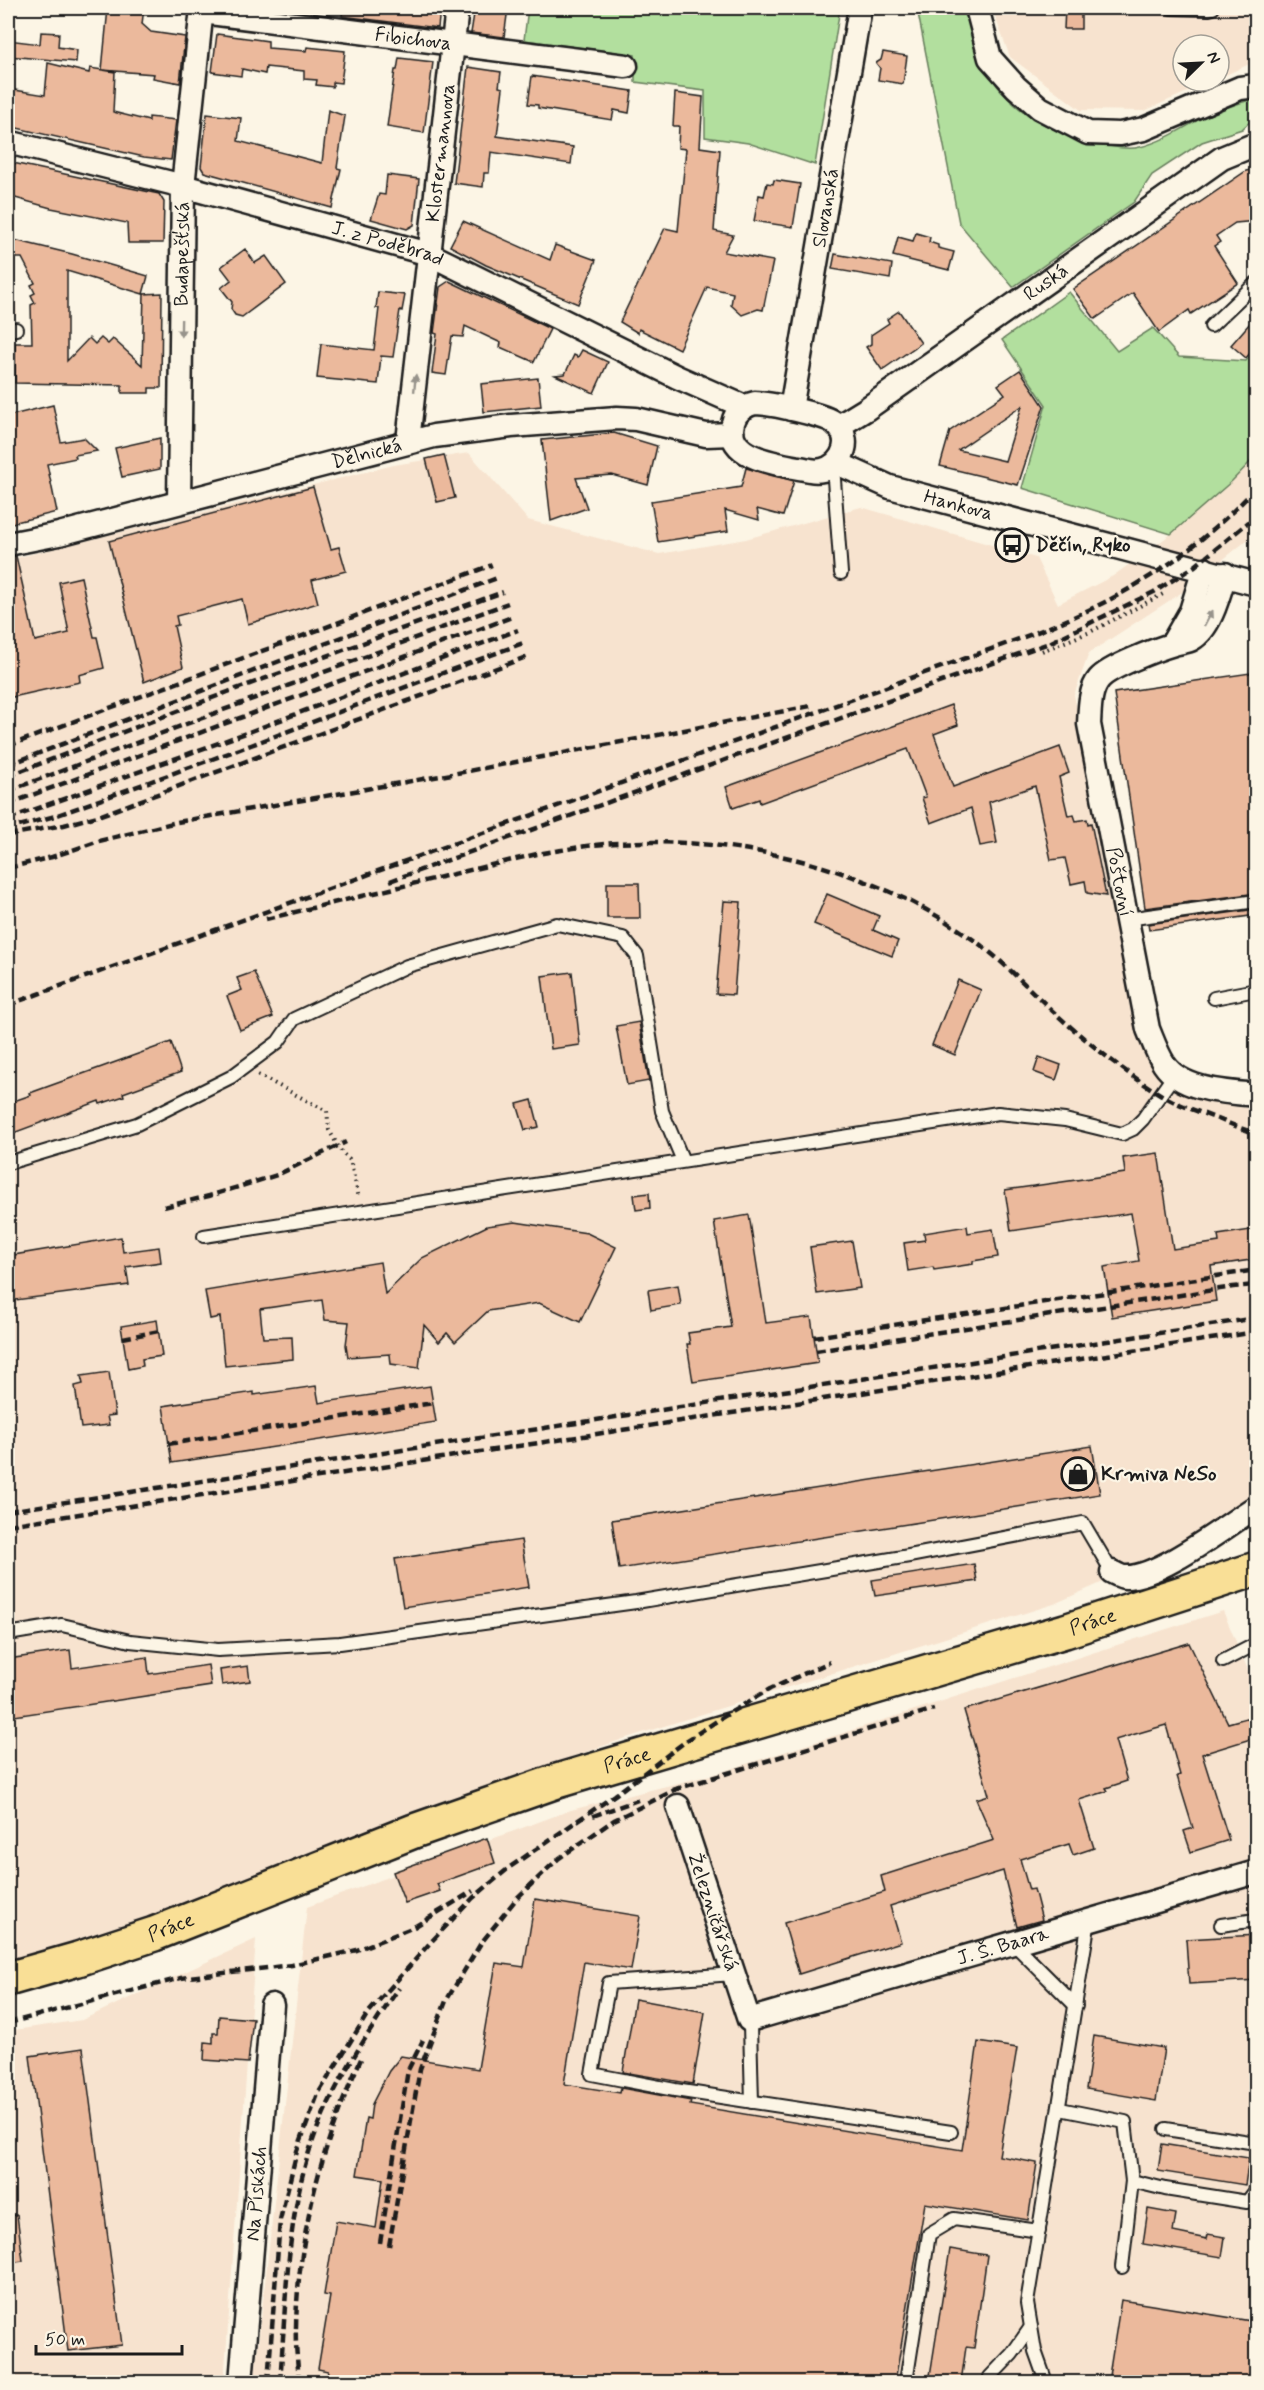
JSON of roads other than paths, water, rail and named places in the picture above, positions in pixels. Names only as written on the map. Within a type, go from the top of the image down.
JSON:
[{"type":"main road","name":"Práce","points":[[8,1979],[154,1934],[414,1831],[557,1781],[686,1741],[1065,1631],[1257,1569]]},
{"type":"street","name":"Klostermannova","points":[[408,441],[457,8]]},
{"type":"street","name":"Slovanská","points":[[791,410],[860,8]]},
{"type":"street","points":[[977,8],[990,58],[996,65],[1040,108],[1088,133],[1120,134],[1144,129],[1240,88],[1257,86]]},
{"type":"street","name":"Fibichova","points":[[202,10],[454,46],[626,66]]},
{"type":"street","name":"Budapešťská","points":[[179,502],[183,186],[202,10]]},
{"type":"street","name":"J. z Poděbrad","points":[[8,142],[183,186],[429,254],[677,377],[745,406]]},
{"type":"street","name":"Ruská","points":[[839,426],[866,410],[1222,158],[1257,144]]},
{"type":"street","points":[[761,403],[791,410],[827,418],[839,426],[845,445],[835,465],[814,471],[753,456],[740,449],[732,434],[734,418],[745,406],[761,403]]},
{"type":"street","name":"Dělnická","points":[[8,544],[59,534],[434,436],[597,418],[636,419],[706,435],[732,434]]},
{"type":"street","name":"Hankova","points":[[835,465],[890,487],[1257,584]]},
{"type":"street","name":"Poštovní","points":[[1174,1074],[1165,1065],[1148,1029],[1089,724],[1091,697],[1098,680],[1115,667],[1173,644],[1191,640],[1201,631],[1219,594],[1215,572]]},
{"type":"street","points":[[1174,1074],[1187,1082],[1220,1091],[1257,1095]]},
{"type":"street","name":"Práce","points":[[1112,1572],[1125,1577],[1137,1575],[1186,1554],[1257,1507]]},
{"type":"street","name":"Železničářská","points":[[678,1806],[750,2023]]},
{"type":"street","name":"J. Š. Baara","points":[[750,2023],[1089,1920],[1257,1872]]},
{"type":"street","name":"Na Pískách","points":[[241,2382],[272,2005]]},
{"type":"lane","points":[[1172,8],[1213,8]]},
{"type":"lane","points":[[1211,326],[1257,284]]},
{"type":"lane","points":[[835,465],[841,573]]},
{"type":"lane","points":[[1127,919],[1257,901]]},
{"type":"lane","points":[[8,1163],[137,1124],[231,1077],[278,1042],[294,1019],[407,966],[557,924],[623,938],[637,956],[662,1111],[683,1161]]},
{"type":"lane","points":[[1214,998],[1257,990]]},
{"type":"lane","points":[[204,1236],[998,1113],[1065,1120],[1122,1134],[1133,1129],[1143,1119],[1174,1074]]},
{"type":"lane","points":[[8,1634],[62,1625],[130,1641],[218,1650],[340,1643],[647,1600],[909,1556],[1083,1523],[1112,1572]]},
{"type":"lane","points":[[1223,1661],[1257,1644]]},
{"type":"lane","points":[[1046,2382],[1035,2351],[1027,2303],[1089,1920]]},
{"type":"lane","points":[[1221,1925],[1257,1920]]},
{"type":"lane","points":[[1013,1943],[1076,2006]]},
{"type":"lane","points":[[734,1974],[609,1983],[592,2074],[752,2102],[951,2132]]},
{"type":"lane","points":[[750,2023],[752,2102]]},
{"type":"lane","points":[[1060,2109],[1125,2122],[1132,2181],[1122,2267]]},
{"type":"lane","points":[[1166,2129],[1257,2143]]},
{"type":"lane","points":[[1132,2181],[1165,2189],[1246,2202],[1257,2190]]},
{"type":"lane","points":[[906,2382],[930,2234],[954,2219],[1039,2231]]},
{"type":"lane","points":[[989,2382],[990,2377],[1012,2354],[1031,2327]]},
{"type":"railway","points":[[8,1005],[1044,629],[1116,596],[1171,563],[1229,515],[1256,488]]},
{"type":"railway","points":[[390,881],[1049,643],[1154,592],[1195,566],[1256,516]]},
{"type":"railway","points":[[8,746],[492,565]]},
{"type":"railway","points":[[8,765],[497,578]]},
{"type":"railway","points":[[8,776],[228,692],[503,592]]},
{"type":"railway","points":[[8,791],[508,603]]},
{"type":"railway","points":[[8,804],[512,617]]},
{"type":"railway","points":[[8,819],[246,733],[518,630]]},
{"type":"railway","points":[[19,826],[55,816],[251,745],[523,643]]},
{"type":"railway","points":[[8,835],[64,825],[101,815],[529,656]]},
{"type":"railway","points":[[8,868],[52,857],[99,841],[177,822],[463,772],[811,706]]},
{"type":"railway","points":[[266,919],[537,854],[588,846],[666,842],[714,845],[762,852],[809,863],[855,878],[900,896],[942,919],[993,955],[1066,1023],[1135,1078],[1181,1105],[1256,1133]]},
{"type":"railway","points":[[164,1207],[277,1175],[346,1142]]},
{"type":"railway","points":[[814,1337],[1256,1270]]},
{"type":"railway","points":[[816,1351],[1256,1285]]},
{"type":"railway","points":[[8,1511],[1256,1318]]},
{"type":"railway","points":[[123,1338],[159,1331]]},
{"type":"railway","points":[[8,1525],[1256,1332]]},
{"type":"railway","points":[[168,1444],[433,1403]]},
{"type":"railway","points":[[8,1436],[15,1435]]},
{"type":"railway","points":[[268,2382],[280,2220],[297,2151],[318,2094],[368,2013],[473,1898],[510,1867],[723,1717],[770,1689],[830,1662]]},
{"type":"railway","points":[[673,1790],[934,1709]]},
{"type":"railway","points":[[389,2246],[420,2069],[446,2001],[481,1943],[517,1898],[558,1859],[614,1820],[681,1787]]},
{"type":"railway","points":[[593,1816],[638,1800]]},
{"type":"railway","points":[[8,2023],[181,1978],[292,1965],[357,1950],[414,1927],[473,1891]]},
{"type":"railway","points":[[280,2382],[291,2237],[301,2180],[309,2152],[337,2087],[360,2046],[399,1988]]},
{"type":"railway","points":[[380,2243],[408,2070],[423,2040]]},
{"type":"railway","points":[[299,2382],[296,2348],[298,2292],[307,2224],[324,2156],[361,2059]]},
{"type":"place","name":"Děčín, Ryko","points":[[1012,545]]},
{"type":"place","name":"Krmiva NeSo","points":[[1078,1474]]}]
